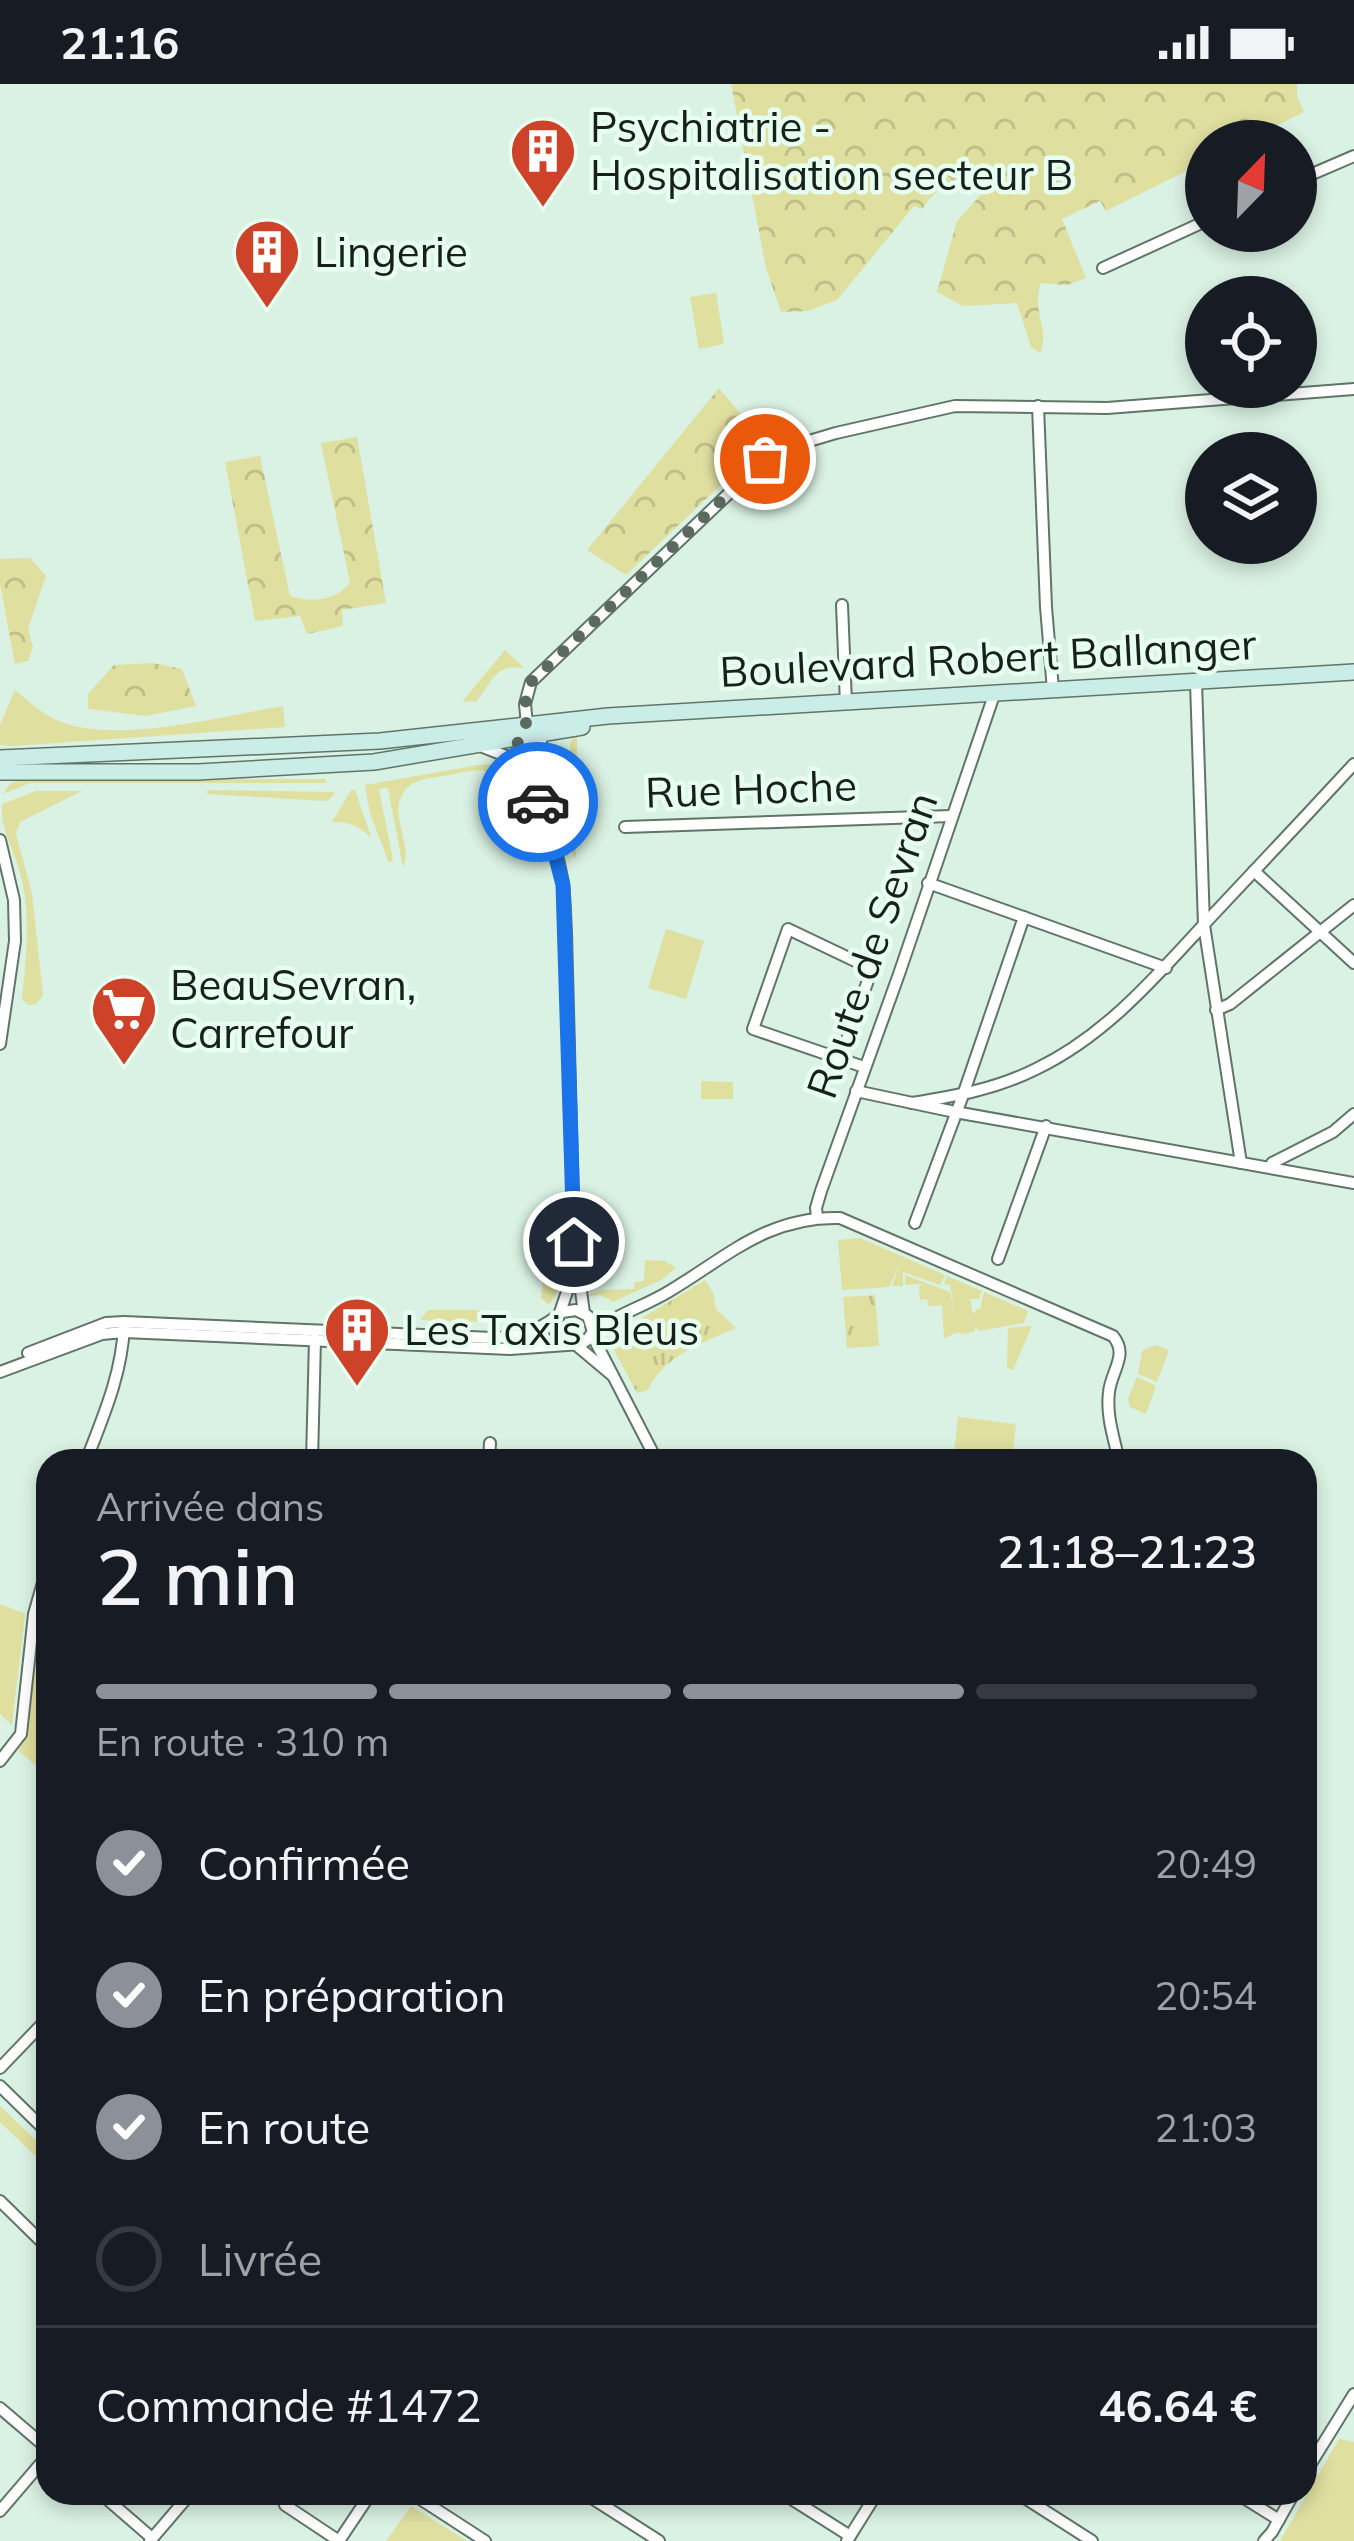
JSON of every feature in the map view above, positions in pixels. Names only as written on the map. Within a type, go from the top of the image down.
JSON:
[{"type":"main road","name":"Boulevard Robert Ballanger","points":[[0,772],[198,772],[374,762],[608,716],[1354,672]]},
{"type":"main road","name":"Boulevard Robert Ballanger","points":[[0,758],[522,732],[542,735],[626,716]]},
{"type":"street","points":[[1317,173],[1354,156]]},
{"type":"street","points":[[1103,268],[1185,231]]},
{"type":"street","points":[[546,819],[516,760],[531,682],[765,459],[836,433],[955,406],[1107,408],[1354,389]]},
{"type":"street","points":[[1037,406],[1054,690]]},
{"type":"street","points":[[842,605],[846,703]]},
{"type":"street","points":[[1196,682],[1204,925],[1241,1163]]},
{"type":"street","name":"Route de Sevran","points":[[818,1217],[821,1191],[994,694]]},
{"type":"street","points":[[542,735],[538,756],[546,819],[563,885],[574,1242],[572,1280],[554,1330],[557,1337],[615,1378]]},
{"type":"street","points":[[474,745],[516,760]]},
{"type":"street","points":[[912,1102],[1002,1084],[1037,1069],[1113,1019],[1347,778],[1354,764]]},
{"type":"street","name":"Rue Hoche","points":[[626,826],[951,816]]},
{"type":"street","points":[[0,840],[15,941],[0,1043]]},
{"type":"street","points":[[0,867],[6,882]]},
{"type":"street","points":[[1254,871],[1354,963]]},
{"type":"street","points":[[928,883],[1166,968]]},
{"type":"street","points":[[1216,1010],[1230,1004],[1354,905]]},
{"type":"street","points":[[915,1222],[1024,917]]},
{"type":"street","points":[[864,1067],[753,1029],[788,929],[872,969],[899,974]]},
{"type":"street","points":[[840,1059],[872,969]]},
{"type":"street","points":[[856,1091],[1354,1183]]},
{"type":"street","points":[[1271,1168],[1272,1163],[1333,1132],[1354,1114]]},
{"type":"street","points":[[998,1258],[1046,1126]]},
{"type":"street","points":[[0,1368],[106,1323],[510,1348],[584,1343],[620,1314],[669,1292],[755,1236],[818,1217],[849,1221],[1113,1336],[1121,1354],[1109,1385],[1108,1408],[1117,1449]]},
{"type":"street","points":[[574,1242],[592,1333],[651,1449]]},
{"type":"street","points":[[315,1335],[519,1337],[561,1313],[620,1314]]},
{"type":"street","points":[[90,1449],[117,1377],[124,1327]]},
{"type":"street","points":[[312,1449],[315,1335]]},
{"type":"street","points":[[490,1443],[490,1449]]},
{"type":"street","points":[[0,1761],[21,1734],[36,1607]]},
{"type":"street","points":[[0,2068],[36,2030]]},
{"type":"street","points":[[0,2086],[36,2121]]},
{"type":"street","points":[[0,2201],[36,2236]]},
{"type":"street","points":[[1317,2454],[1354,2394]]},
{"type":"street","points":[[0,2408],[36,2441]]},
{"type":"street","points":[[0,2511],[36,2467]]},
{"type":"street","points":[[113,2505],[151,2539],[181,2505]]},
{"type":"street","points":[[285,2505],[339,2541],[363,2505]]},
{"type":"street","points":[[430,2505],[485,2541]]},
{"type":"street","points":[[603,2505],[659,2541]]},
{"type":"street","points":[[800,2505],[848,2538],[869,2505]]},
{"type":"street","points":[[1036,2505],[1092,2541]]},
{"type":"street","points":[[1256,2505],[1279,2520]]},
{"type":"street","points":[[1264,2541],[1287,2505]]},
{"type":"green space","points":[[731,84],[1297,84],[1304,112],[1288,120],[1185,120],[1185,172],[1106,211],[1100,201],[1062,219],[1086,278],[1067,285],[1041,283],[1040,353],[1031,347],[1017,303],[963,306],[937,292],[957,221],[986,189],[983,181],[948,184],[922,209],[914,206],[837,300],[807,311],[781,312],[766,268]]},
{"type":"green space","points":[[716,293],[724,344],[699,349],[690,297]]},
{"type":"green space","points":[[719,388],[765,443],[626,575],[587,550]]},
{"type":"green space","points":[[357,437],[386,603],[342,610],[343,626],[307,634],[300,616],[255,621],[225,462],[260,456],[290,596],[322,599],[350,583],[321,443]]},
{"type":"green space","points":[[30,558],[46,576],[28,629],[33,647],[28,661],[15,664],[0,559]]},
{"type":"green space","points":[[505,650],[524,668],[501,671],[477,701],[462,702]]},
{"type":"green space","points":[[153,663],[182,669],[196,706],[146,716],[88,709],[88,694],[114,665]]},
{"type":"green space","points":[[15,690],[55,719],[85,728],[171,726],[283,706],[285,727],[0,745],[0,725]]},
{"type":"green space","points":[[577,734],[576,858],[570,744]]},
{"type":"green space","points":[[501,764],[514,770],[539,838],[508,783],[490,772],[467,771],[420,781],[405,790],[398,813],[405,850],[403,868],[388,788],[379,789],[393,860],[389,863],[365,785]]},
{"type":"green space","points":[[325,779],[327,783],[30,783],[3,794],[18,780]]},
{"type":"green space","points":[[547,784],[560,784],[565,790],[568,856],[564,855]]},
{"type":"green space","points":[[207,790],[335,793],[324,801],[207,794]]},
{"type":"green space","points":[[355,790],[371,837],[353,825],[332,822]]},
{"type":"green space","points":[[36,791],[82,791],[20,822],[16,834],[32,894],[43,995],[29,1005],[22,1000],[27,938],[24,892],[3,823],[2,804]]},
{"type":"green space","points":[[666,929],[704,941],[686,999],[648,988]]},
{"type":"green space","points":[[701,1081],[733,1082],[733,1099],[701,1099]]},
{"type":"green space","points":[[860,1238],[945,1275],[940,1285],[903,1272],[903,1286],[892,1286],[900,1264],[889,1287],[842,1290],[838,1240]]},
{"type":"green space","points":[[545,1259],[560,1266],[558,1290],[549,1305],[541,1298]]},
{"type":"green space","points":[[645,1260],[665,1261],[676,1268],[613,1302],[601,1295],[586,1296],[602,1290],[634,1289],[635,1282],[644,1281]]},
{"type":"green space","points":[[905,1275],[950,1292],[955,1316],[950,1285],[944,1284],[947,1276],[982,1291],[979,1299],[970,1299],[973,1314],[980,1309],[984,1292],[1028,1311],[1024,1323],[978,1331],[976,1325],[974,1332],[944,1338],[942,1305],[928,1306],[927,1299],[920,1300],[923,1284],[905,1285]]},
{"type":"green space","points":[[705,1280],[716,1309],[736,1328],[674,1359],[648,1390],[637,1393],[614,1350],[624,1329]]},
{"type":"green space","points":[[875,1295],[879,1346],[847,1348],[843,1297]]},
{"type":"green space","points":[[428,1310],[482,1310],[491,1322],[420,1320]]},
{"type":"green space","points":[[1032,1326],[1013,1370],[1007,1368],[1008,1328]]},
{"type":"green space","points":[[1155,1345],[1169,1350],[1157,1382],[1138,1374],[1142,1351]]},
{"type":"green space","points":[[1137,1377],[1156,1386],[1146,1414],[1130,1407],[1128,1399]]},
{"type":"green space","points":[[958,1417],[1016,1424],[1013,1449],[954,1449]]},
{"type":"green space","points":[[0,1604],[25,1615],[12,1725],[0,1714]]},
{"type":"green space","points":[[36,1628],[36,1765],[18,1751],[26,1737]]},
{"type":"green space","points":[[0,2106],[36,2140],[36,2156],[0,2122]]},
{"type":"green space","points":[[1339,2439],[1354,2442],[1354,2541],[1280,2541],[1301,2505],[1317,2505],[1317,2477]]},
{"type":"green space","points":[[411,2506],[467,2541],[386,2541]]},
{"type":"way so far","points":[[538,802],[516,760],[531,682],[765,459]]},
{"type":"place","name":"Psychiatrie - Hospitalisation secteur B","points":[[543,210]]},
{"type":"place","name":"Lingerie","points":[[267,311]]},
{"type":"place","name":"BeauSevran, Carrefour","points":[[124,1068]]},
{"type":"place","name":"Les Taxis Bleus","points":[[357,1389]]},
{"type":"route","points":[[538,802],[563,885],[574,1242]]}]
